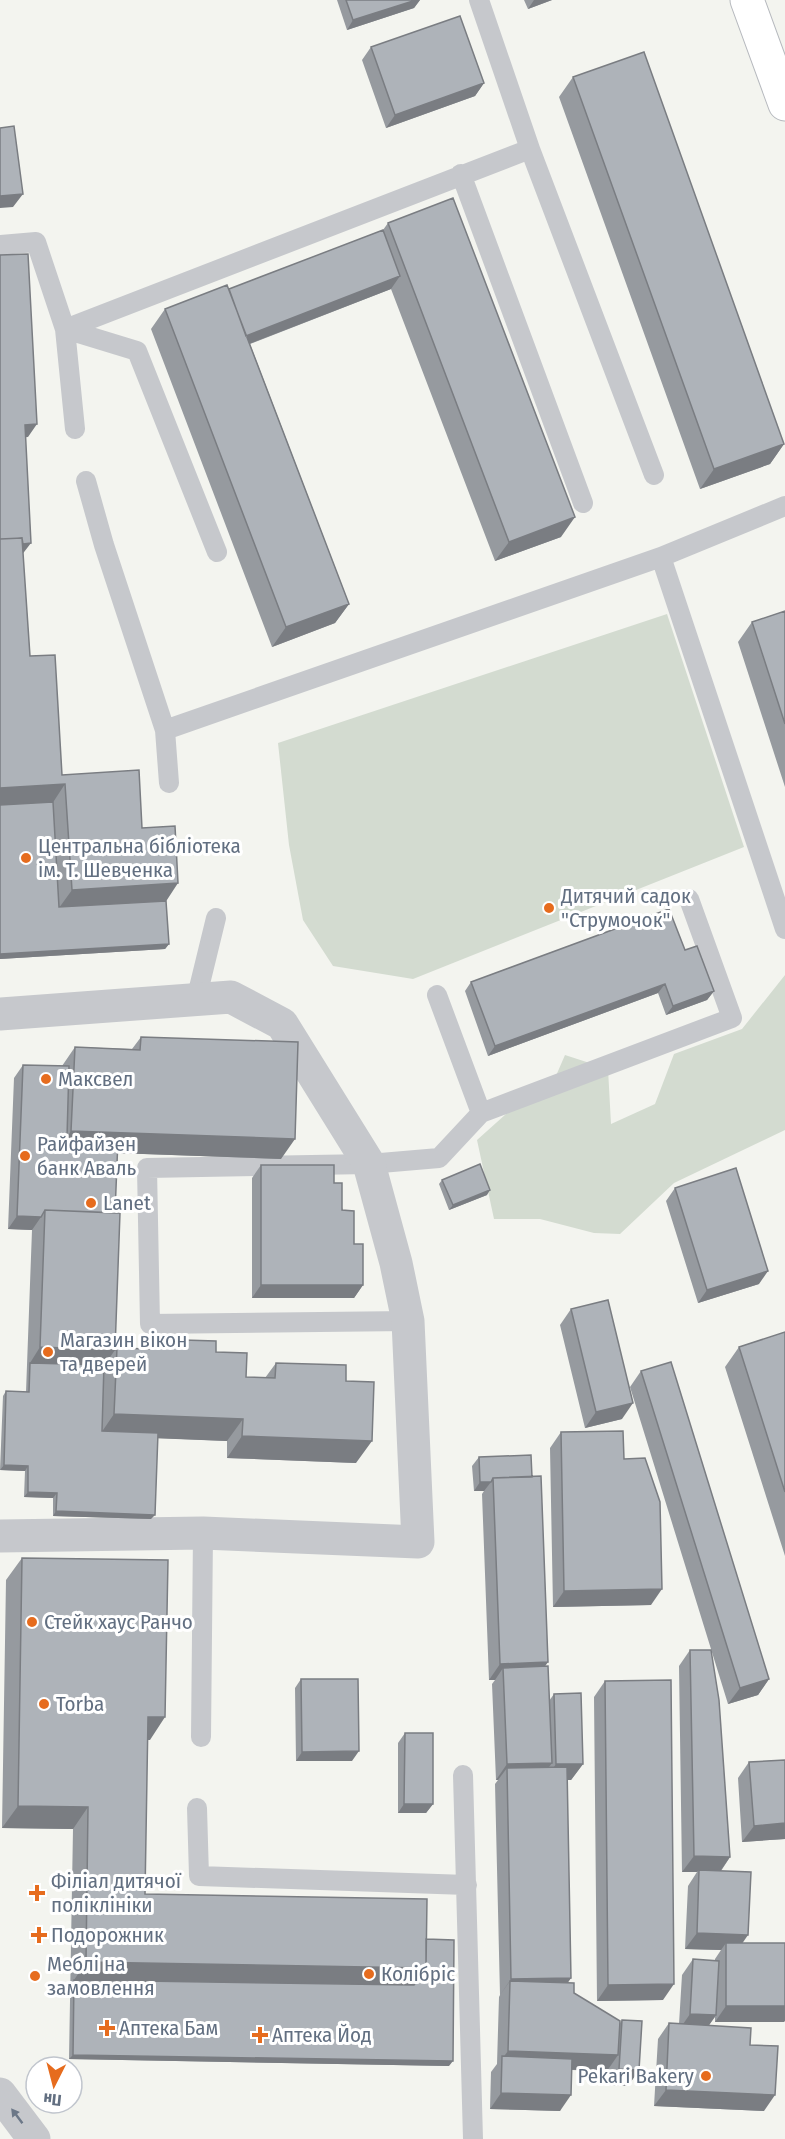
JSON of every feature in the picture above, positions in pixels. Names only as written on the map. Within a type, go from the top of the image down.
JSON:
[{"type":"main road","points":[[747,0],[785,104]]},
{"type":"street","points":[[0,1014],[231,997],[282,1024],[369,1164],[396,1263],[408,1321],[418,1542],[203,1533],[0,1536]]},
{"type":"street","points":[[0,2094],[34,2139]]},
{"type":"lane","points":[[479,0],[530,149],[654,475]]},
{"type":"lane","points":[[65,329],[460,174],[530,149]]},
{"type":"lane","points":[[460,174],[584,503]]},
{"type":"lane","points":[[0,245],[36,242],[65,329],[75,429]]},
{"type":"lane","points":[[65,329],[137,351],[217,552]]},
{"type":"lane","points":[[86,481],[104,545],[165,730],[169,783]]},
{"type":"lane","points":[[165,730],[661,557],[785,506]]},
{"type":"lane","points":[[661,557],[785,929]]},
{"type":"lane","points":[[408,1321],[150,1324],[147,1168],[369,1164],[440,1158],[481,1113],[732,1018],[689,898]]},
{"type":"lane","points":[[196,1000],[216,918]]},
{"type":"lane","points":[[437,995],[481,1113]]},
{"type":"lane","points":[[201,1737],[203,1533]]},
{"type":"lane","points":[[463,1775],[473,2139]]},
{"type":"lane","points":[[197,1808],[199,1876],[467,1885]]},
{"type":"shaded area","points":[[667,614],[744,847],[413,979],[333,966],[303,920],[289,845],[278,743]]},
{"type":"shaded area","points":[[785,975],[785,1130],[674,1183],[620,1234],[594,1233],[540,1219],[494,1219],[477,1140],[506,1114],[552,1085],[565,1055],[608,1069],[611,1124],[655,1104],[674,1054],[742,1029]]},
{"type":"building","points":[[346,0],[416,0],[353,20]]},
{"type":"building","points":[[460,16],[484,83],[395,115],[371,47]]},
{"type":"building","points":[[644,52],[784,444],[714,469],[573,77]]},
{"type":"building","points":[[14,126],[23,194],[0,196],[0,128]]},
{"type":"building","points":[[453,198],[575,517],[509,542],[388,223]]},
{"type":"building","points":[[383,230],[400,276],[246,336],[229,289]]},
{"type":"building","points":[[28,254],[37,424],[25,425],[31,543],[23,544],[22,538],[0,539],[0,255]]},
{"type":"building","points":[[227,285],[349,604],[286,627],[165,309]]},
{"type":"building","points":[[22,538],[30,656],[55,655],[62,775],[139,770],[142,828],[175,826],[178,883],[72,890],[65,784],[0,788],[0,539]]},
{"type":"building","points":[[785,611],[785,724],[752,622]]},
{"type":"building","name":"Центральна бібліотека ім. Т. Шевченка","points":[[53,802],[59,907],[166,901],[169,944],[0,954],[0,805]]},
{"type":"building","points":[[669,909],[685,950],[697,946],[714,991],[673,1006],[665,984],[495,1046],[471,982]]},
{"type":"building","points":[[141,1037],[298,1042],[295,1139],[71,1131],[75,1047],[140,1050]]},
{"type":"building","points":[[23,1065],[69,1066],[67,1137],[118,1139],[115,1213],[45,1210],[41,1217],[17,1216]]},
{"type":"building","points":[[480,1164],[490,1190],[453,1205],[442,1180]]},
{"type":"building","points":[[261,1165],[334,1165],[334,1183],[342,1183],[342,1210],[354,1211],[354,1244],[363,1244],[363,1285],[261,1285]]},
{"type":"building","points":[[736,1168],[768,1271],[707,1290],[675,1188]]},
{"type":"building","points":[[45,1210],[120,1213],[115,1350],[40,1347]]},
{"type":"building","points":[[608,1300],[633,1403],[596,1412],[571,1309]]},
{"type":"building","points":[[785,1332],[785,1492],[739,1347]]},
{"type":"building","points":[[149,1339],[216,1341],[216,1352],[247,1353],[246,1377],[275,1378],[276,1363],[346,1365],[346,1381],[374,1382],[372,1441],[242,1436],[243,1419],[114,1414],[117,1348],[149,1349]]},
{"type":"building","points":[[671,1362],[769,1679],[740,1688],[641,1371]]},
{"type":"building","points":[[30,1363],[104,1365],[102,1431],[158,1433],[155,1515],[56,1511],[57,1493],[28,1492],[28,1466],[4,1465],[6,1391],[29,1392]]},
{"type":"building","points":[[623,1431],[624,1459],[645,1458],[660,1502],[662,1589],[564,1591],[561,1432]]},
{"type":"building","points":[[531,1455],[532,1477],[493,1478],[491,1482],[480,1482],[479,1457]]},
{"type":"building","points":[[541,1476],[548,1662],[500,1664],[493,1478]]},
{"type":"building","points":[[22,1558],[168,1560],[165,1717],[148,1717],[145,1894],[427,1899],[426,1968],[86,1962],[88,1807],[18,1806]]},
{"type":"building","points":[[690,1650],[711,1650],[719,1700],[730,1857],[694,1856]]},
{"type":"building","points":[[548,1666],[552,1763],[507,1764],[503,1668]]},
{"type":"building","points":[[301,1679],[358,1679],[359,1751],[302,1752]]},
{"type":"building","points":[[671,1680],[674,1984],[608,1985],[605,1681]]},
{"type":"building","points":[[581,1693],[583,1764],[556,1764],[554,1694]]},
{"type":"building","points":[[405,1733],[433,1733],[433,1804],[404,1804]]},
{"type":"building","points":[[785,1760],[785,1823],[754,1826],[749,1762]]},
{"type":"building","points":[[567,1767],[571,1978],[511,1979],[507,1768]]},
{"type":"building","points":[[699,1870],[751,1872],[748,1935],[697,1933]]},
{"type":"building","points":[[426,1939],[454,1940],[453,2061],[73,2055],[74,1980],[414,1985],[426,1968]]},
{"type":"building","points":[[726,1943],[785,1943],[785,2006],[726,2006]]},
{"type":"building","points":[[693,1959],[719,1961],[716,2015],[690,2014]]},
{"type":"building","points":[[510,1981],[574,1983],[574,1993],[620,2021],[618,2055],[508,2051]]},
{"type":"building","points":[[622,2020],[642,2021],[639,2070],[619,2069]]},
{"type":"building","points":[[669,2023],[751,2028],[750,2045],[778,2046],[775,2095],[666,2090]]},
{"type":"building","points":[[502,2056],[572,2059],[571,2095],[501,2093]]},
{"type":"place","name":"Центральна бібліотека ім. Т. Шевченка","points":[[26,858]]},
{"type":"place","name":"Дитячий садок \"Струмочок\"","points":[[549,908]]},
{"type":"place","name":"Максвел","points":[[46,1079]]},
{"type":"place","name":"Райфайзен банк Аваль","points":[[25,1156]]},
{"type":"place","name":"Lanet","points":[[91,1203]]},
{"type":"place","name":"Магазин вікон та дверей","points":[[48,1352]]},
{"type":"place","name":"Стейк хаус Ранчо","points":[[32,1622]]},
{"type":"place","name":"Torba","points":[[44,1704]]},
{"type":"place","name":"Філіал дитячої поліклініки","points":[[37,1893]]},
{"type":"place","name":"Подорожник","points":[[39,1935]]},
{"type":"place","name":"Колібріс","points":[[369,1974]]},
{"type":"place","name":"Меблі на замовлення","points":[[35,1976]]},
{"type":"place","name":"Аптека Бам","points":[[107,2028]]},
{"type":"place","name":"Аптека Йод","points":[[260,2035]]},
{"type":"place","name":"Pekari Bakery","points":[[706,2076]]}]
